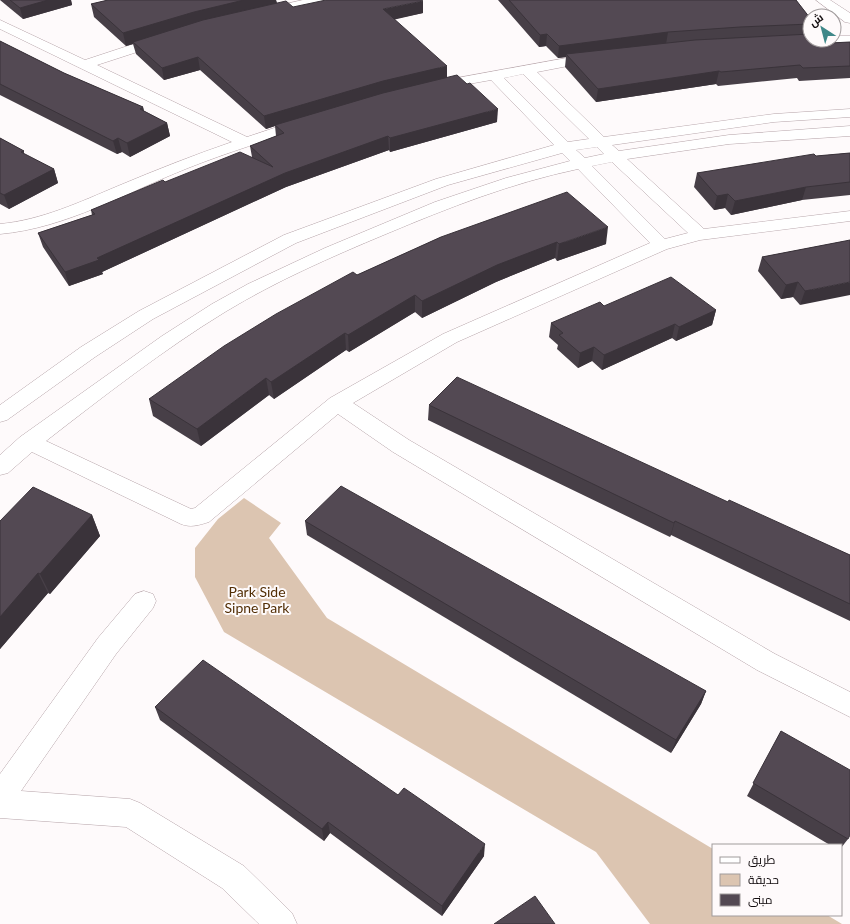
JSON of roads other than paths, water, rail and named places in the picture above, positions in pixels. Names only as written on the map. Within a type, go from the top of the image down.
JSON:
[{"type":"street","points":[[251,16],[316,0]]},
{"type":"street","points":[[822,0],[850,19]]},
{"type":"street","points":[[0,24],[244,142]]},
{"type":"street","points":[[84,65],[177,35]]},
{"type":"street","points":[[782,42],[850,40]]},
{"type":"street","points":[[424,89],[526,69],[606,56]]},
{"type":"street","points":[[526,69],[600,142],[700,235]]},
{"type":"street","points":[[494,75],[661,245]]},
{"type":"street","points":[[0,415],[88,352],[146,315],[290,239],[350,215],[442,182],[566,147],[774,118],[850,113]]},
{"type":"street","points":[[0,229],[22,227],[57,217],[184,164],[244,142],[321,117]]},
{"type":"street","points":[[0,467],[28,442],[182,331],[236,299],[278,278],[353,242],[434,209],[529,176],[616,157],[676,146],[752,137],[850,131]]},
{"type":"street","points":[[28,442],[63,457],[188,518],[200,516],[337,404],[450,338],[661,245],[700,235],[850,216]]},
{"type":"street","points":[[337,404],[428,463],[746,650],[850,705]]},
{"type":"street","points":[[0,798],[107,646],[144,601]]},
{"type":"street","points":[[0,804],[130,813],[233,877],[281,924]]},
{"type":"park label","name":"Park Side Sipne Park","points":[[257,600]]}]
